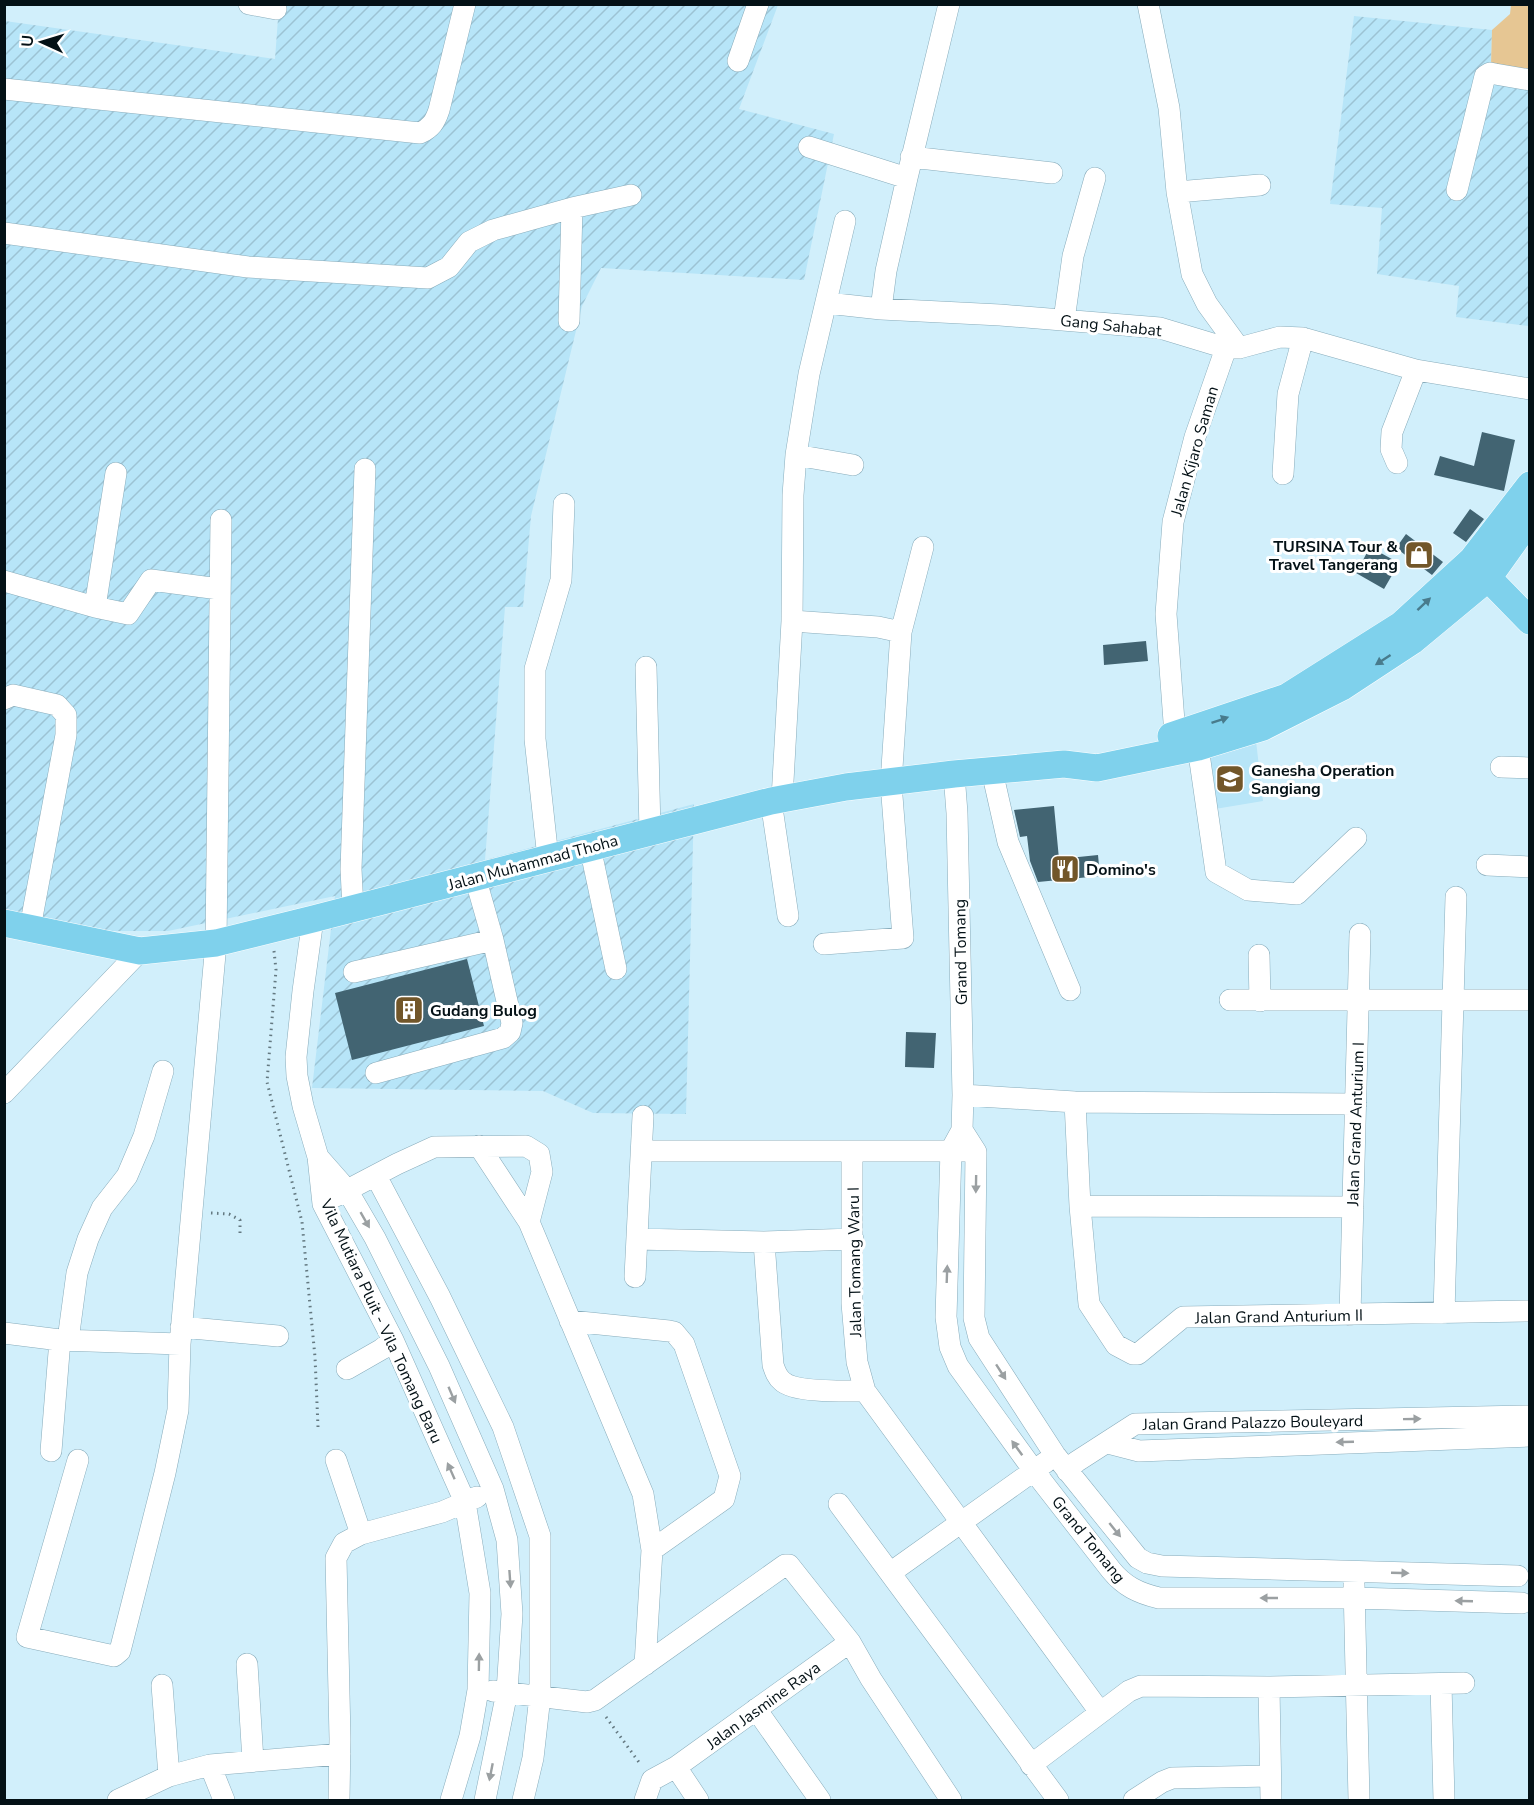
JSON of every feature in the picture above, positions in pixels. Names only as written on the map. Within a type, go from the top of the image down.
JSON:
[{"type":"main road","name":"Jalan Muhammad Thoha","points":[[1407,633],[1472,560],[1530,485]]},
{"type":"main road","name":"Jalan Muhammad Thoha","points":[[17,926],[140,951],[216,943],[776,800],[954,774],[1064,764],[1084,752],[1186,741],[1287,697],[1407,633],[1488,578],[1530,519]]},
{"type":"main road","points":[[1488,578],[1530,621]]},
{"type":"street","points":[[249,4],[276,9]]},
{"type":"street","points":[[4,89],[420,133],[429,129],[435,122],[465,4]]},
{"type":"street","points":[[738,61],[758,4]]},
{"type":"street","points":[[881,309],[886,271],[949,4]]},
{"type":"street","points":[[1148,4],[1169,108],[1177,192],[1192,274],[1232,348],[1280,337],[1303,338],[1416,370],[1530,389]]},
{"type":"street","points":[[1457,190],[1485,76],[1490,73],[1530,80]]},
{"type":"street","points":[[809,147],[909,168],[1052,173]]},
{"type":"street","points":[[1064,320],[1073,256],[1095,178]]},
{"type":"street","points":[[1177,192],[1260,185]]},
{"type":"street","points":[[4,233],[248,267],[428,278],[449,267],[469,242],[493,230],[572,208],[631,195]]},
{"type":"street","points":[[569,321],[572,208]]},
{"type":"street","points":[[788,916],[776,800],[792,621],[796,455],[809,374],[846,221]]},
{"type":"street","name":"Gang Sahabat","points":[[827,303],[881,309],[1160,328],[1232,348]]},
{"type":"street","points":[[1283,474],[1288,394],[1303,338]]},
{"type":"street","name":"Jalan Kijaro Saman","points":[[1232,348],[1195,437],[1173,522],[1166,614],[1186,741],[1216,872],[1248,890],[1297,894],[1356,838]]},
{"type":"street","points":[[1397,463],[1391,449],[1392,432],[1416,370]]},
{"type":"street","points":[[796,455],[853,465]]},
{"type":"street","points":[[353,909],[352,857],[365,469]]},
{"type":"street","points":[[95,607],[116,473]]},
{"type":"street","points":[[548,858],[535,739],[535,669],[561,580],[564,504]]},
{"type":"street","points":[[78,1460],[27,1636],[114,1656],[120,1651],[165,1473],[178,1410],[180,1336],[216,943],[221,520]]},
{"type":"street","points":[[824,944],[903,938],[891,783],[901,632],[923,547]]},
{"type":"street","points":[[4,581],[128,614],[151,580],[219,589]]},
{"type":"street","points":[[792,621],[878,627],[901,632]]},
{"type":"street","points":[[646,667],[650,831]]},
{"type":"street","points":[[4,699],[13,695],[57,705],[66,715],[66,735],[17,926]]},
{"type":"street","points":[[1502,767],[1530,768]]},
{"type":"street","points":[[992,771],[1008,842],[1070,990]]},
{"type":"street","name":"Grand Tomang","points":[[954,774],[957,813],[963,1095],[962,1130],[951,1150],[946,1317],[950,1347],[958,1366],[1034,1471],[1118,1579],[1141,1593],[1159,1598],[1355,1598],[1526,1606]]},
{"type":"street","points":[[590,847],[616,969]]},
{"type":"street","points":[[1487,866],[1530,867]]},
{"type":"street","points":[[376,1073],[503,1038],[510,1032],[512,1023],[476,877]]},
{"type":"street","points":[[1444,1313],[1456,897]]},
{"type":"street","name":"Vila Mutiara Pluit - Vila Tomang Baru","points":[[314,919],[296,1057],[303,1106],[318,1157],[323,1204],[393,1340],[465,1502],[480,1593],[478,1690],[470,1736],[451,1800]]},
{"type":"street","name":"Jalan Grand Anturium I","points":[[1350,1315],[1360,934]]},
{"type":"street","points":[[354,972],[493,940]]},
{"type":"street","points":[[4,1093],[140,951]]},
{"type":"street","points":[[1259,955],[1260,1001]]},
{"type":"street","points":[[1230,1000],[1530,1000]]},
{"type":"street","points":[[51,1451],[64,1340],[77,1274],[88,1239],[102,1208],[127,1176],[144,1136],[162,1071]]},
{"type":"street","points":[[963,1095],[1076,1102],[1356,1104]]},
{"type":"street","name":"Jalan Grand Anturium II","points":[[1076,1102],[1080,1206],[1089,1304],[1116,1345],[1132,1354],[1138,1354],[1184,1317],[1530,1311]]},
{"type":"street","points":[[635,1277],[643,1116]]},
{"type":"street","points":[[962,1130],[976,1152]]},
{"type":"street","points":[[479,1146],[529,1222],[643,1494],[652,1550],[645,1665]]},
{"type":"street","points":[[323,1204],[434,1147],[526,1146],[539,1154],[542,1172],[529,1222]]},
{"type":"street","points":[[642,1151],[951,1150],[976,1152]]},
{"type":"street","name":"Jalan Tomang Waru I","points":[[852,1151],[852,1303],[857,1362],[865,1391],[1100,1713]]},
{"type":"street","name":"Grand Tomang","points":[[976,1152],[974,1318],[979,1338],[1061,1463],[1138,1558],[1147,1563],[1162,1566],[1354,1571],[1524,1569]]},
{"type":"street","name":"Vila Mutiara Pluit - Vila Tomang Baru","points":[[318,1157],[347,1190],[375,1238],[439,1366],[493,1489],[507,1540],[512,1614],[507,1692],[485,1800]]},
{"type":"street","points":[[376,1176],[468,1352],[503,1427],[540,1536],[540,1696],[533,1758],[523,1800]]},
{"type":"street","points":[[1080,1206],[1353,1207]]},
{"type":"street","points":[[637,1239],[764,1242],[853,1239]]},
{"type":"street","points":[[764,1242],[773,1365],[776,1374],[782,1381],[797,1388],[865,1391]]},
{"type":"street","points":[[570,1321],[674,1332],[684,1344],[729,1476],[724,1499],[652,1550]]},
{"type":"street","points":[[4,1333],[64,1340],[180,1336],[278,1336]]},
{"type":"street","points":[[347,1369],[393,1340]]},
{"type":"street","points":[[439,1366],[468,1352]]},
{"type":"street","name":"Jalan Grand Palazzo Bouleyard","points":[[890,1573],[1034,1471],[1061,1463],[1076,1462],[1135,1424],[1530,1416]]},
{"type":"street","name":"Jalan Grand Palazzo Bouleyard","points":[[1372,1420],[1373,1441]]},
{"type":"street","name":"Jalan Grand Palazzo Bouleyard","points":[[1135,1424],[1139,1451]]},
{"type":"street","name":"Jalan Grand Palazzo Bouleyard","points":[[1108,1443],[1139,1451],[1530,1436]]},
{"type":"street","points":[[336,1460],[361,1534]]},
{"type":"street","points":[[339,1800],[336,1558],[344,1543],[361,1534],[442,1512],[493,1489]]},
{"type":"street","points":[[839,1504],[1058,1800]]},
{"type":"street","points":[[507,1540],[540,1536]]},
{"type":"street","points":[[478,1690],[587,1702],[595,1700],[785,1565],[789,1565],[850,1642],[871,1679],[951,1800]]},
{"type":"street","points":[[1524,1569],[1517,1590],[1526,1606]]},
{"type":"street","points":[[1354,1571],[1359,1800]]},
{"type":"street","name":"Jalan Jasmine Raya","points":[[652,1780],[676,1767],[850,1642]]},
{"type":"street","points":[[247,1664],[253,1761]]},
{"type":"street","points":[[1031,1765],[1130,1691],[1141,1686],[1269,1687],[1464,1683]]},
{"type":"street","points":[[1441,1684],[1444,1800]]},
{"type":"street","points":[[162,1685],[169,1776]]},
{"type":"street","points":[[1269,1687],[1271,1800]]},
{"type":"street","points":[[756,1709],[820,1800]]},
{"type":"street","points":[[118,1800],[169,1776],[210,1765],[340,1754]]},
{"type":"street","points":[[210,1765],[224,1800]]},
{"type":"street","points":[[676,1767],[698,1800]]},
{"type":"street","points":[[1134,1800],[1161,1782],[1172,1778],[1270,1776]]},
{"type":"street","points":[[645,1800],[652,1780]]},
{"type":"path","points":[[273,929],[276,970],[267,1082],[302,1222],[315,1357],[318,1427]]},
{"type":"path","points":[[191,1212],[229,1214],[240,1220],[240,1233]]},
{"type":"path","points":[[595,1700],[652,1780]]},
{"type":"shaded area","points":[[279,5],[778,5],[739,109],[834,134],[804,280],[601,268],[582,306],[531,516],[523,607],[505,607],[485,860],[694,804],[686,1114],[593,1113],[543,1091],[312,1088],[335,896],[168,931],[72,931],[5,916],[5,21],[275,59]]},
{"type":"shaded area","points":[[1511,5],[1529,5],[1529,71],[1491,64],[1492,30],[1510,14]]},
{"type":"shaded area","points":[[1354,16],[1492,30],[1491,64],[1529,71],[1529,326],[1456,317],[1459,286],[1377,274],[1382,208],[1330,204]]},
{"type":"shaded area","points":[[1256,741],[1263,801],[1209,810],[1203,757]]},
{"type":"building","points":[[1482,432],[1515,440],[1504,491],[1434,475],[1440,456],[1474,466]]},
{"type":"building","points":[[1470,509],[1484,519],[1466,542],[1453,533]]},
{"type":"building","name":"TURSINA Tour & Travel Tangerang","points":[[1406,534],[1443,562],[1432,575],[1396,548]]},
{"type":"building","points":[[1370,547],[1399,563],[1384,589],[1356,573]]},
{"type":"building","points":[[1146,641],[1148,661],[1104,665],[1103,645]]},
{"type":"building","points":[[1054,806],[1059,859],[1098,855],[1100,876],[1038,882],[1030,861],[1027,836],[1020,837],[1014,810]]},
{"type":"building","name":"Gudang Bulog","points":[[467,959],[484,1026],[352,1060],[335,993]]},
{"type":"building","points":[[906,1032],[936,1033],[934,1068],[905,1067]]},
{"type":"place","name":"TURSINA Tour & Travel Tangerang","points":[[1419,555]]},
{"type":"place","name":"Ganesha Operation Sangiang","points":[[1230,779]]},
{"type":"place","name":"Domino's","points":[[1065,869]]},
{"type":"place","name":"Gudang Bulog","points":[[409,1010]]}]
